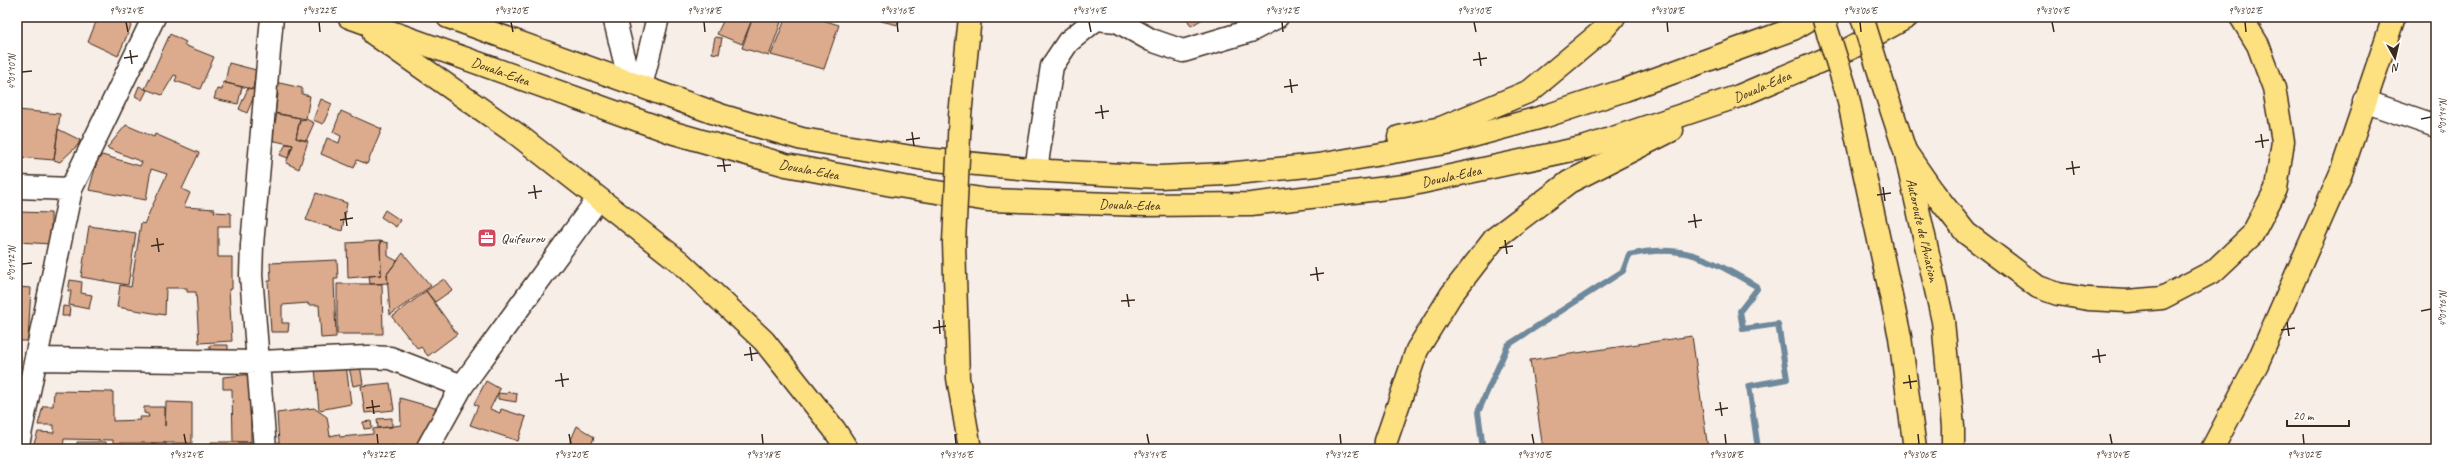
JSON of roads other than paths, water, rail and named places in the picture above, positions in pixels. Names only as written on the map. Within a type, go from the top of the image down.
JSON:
[{"type":"highway","name":"Douala-Edea","points":[[350,17],[674,133],[786,165],[892,186],[994,201],[1145,205],[1251,204],[1404,186],[1586,147],[1739,96],[1849,49],[1907,17]]},
{"type":"highway","points":[[350,17],[518,135],[680,262],[764,342],[834,429],[847,449]]},
{"type":"highway","name":"Douala-Edea","points":[[448,17],[723,116],[802,139],[924,158],[1043,170],[1159,176],[1226,174],[1318,165],[1451,142],[1546,116],[1625,90],[1793,29],[1813,17]]},
{"type":"highway","points":[[970,17],[960,116],[954,242],[958,378],[970,449]]},
{"type":"highway","points":[[1043,170],[1246,162],[1347,149],[1441,128],[1530,91],[1602,32],[1614,17]]},
{"type":"highway","points":[[1823,17],[1847,93],[1900,337],[1915,449]]},
{"type":"highway","name":"Autoroute de l'Aviation","points":[[1862,17],[1905,151],[1943,320],[1954,427],[1953,449]]},
{"type":"highway","points":[[1905,151],[1932,190],[1966,233],[2038,287],[2088,299],[2127,301],[2162,298],[2214,271],[2252,235],[2276,189],[2283,142],[2274,88],[2258,45],[2241,17]]},
{"type":"highway","points":[[2212,449],[2257,364],[2338,181],[2364,101],[2394,17]]},
{"type":"highway","points":[[1385,449],[1386,440],[1417,350],[1451,295],[1495,238],[1569,182],[1739,96]]},
{"type":"street","points":[[17,449],[29,366],[71,189],[154,17]]},
{"type":"street","points":[[265,449],[260,362],[251,276],[252,245],[272,17]]},
{"type":"street","points":[[614,17],[636,84]]},
{"type":"street","points":[[636,84],[658,17]]},
{"type":"street","points":[[1043,170],[1052,66],[1068,42],[1096,19],[1117,21],[1151,40],[1183,51],[1250,31],[1277,17]]},
{"type":"street","points":[[2364,101],[2436,126]]},
{"type":"street","points":[[17,187],[71,189]]},
{"type":"street","points":[[427,449],[462,386],[598,199]]},
{"type":"street","points":[[29,366],[260,362],[368,357],[390,358],[462,386]]},
{"type":"waterway","points":[[1483,449],[1478,412],[1508,345],[1623,271],[1629,255],[1666,251],[1681,252],[1710,261],[1756,286],[1757,289],[1740,311],[1743,329],[1778,324],[1787,379],[1749,386],[1758,449]]},
{"type":"place","name":"Quifeurou","points":[[487,238]]}]
